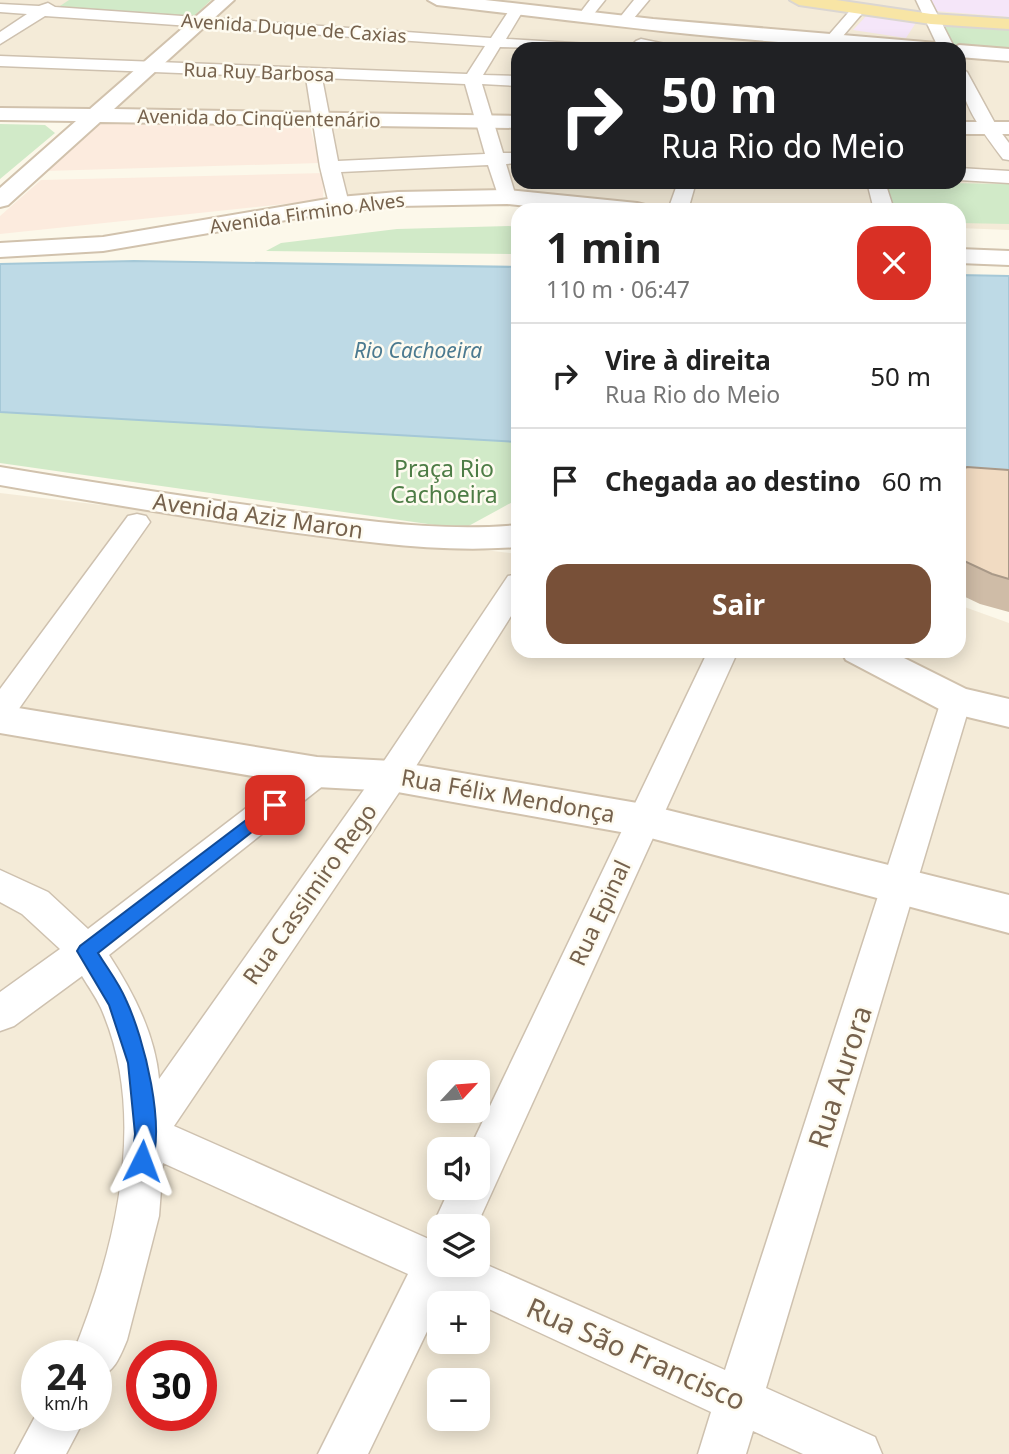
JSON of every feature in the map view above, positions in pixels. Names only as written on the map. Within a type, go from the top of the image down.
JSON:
[{"type":"main road","points":[[0,200],[225,0]]},
{"type":"main road","points":[[447,0],[796,42]]},
{"type":"main road","points":[[799,0],[930,19],[1009,24]]},
{"type":"main road","points":[[966,52],[1009,55]]},
{"type":"main road","name":"Avenida do Cinqüentenário","points":[[0,114],[511,122]]},
{"type":"main road","points":[[966,128],[999,128]]},
{"type":"main road","name":"Avenida Firmino Alves","points":[[103,244],[339,204],[402,210],[511,205]]},
{"type":"main road","name":"Avenida Firmino Alves","points":[[494,204],[511,216]]},
{"type":"main road","name":"Avenida Firmino Alves","points":[[0,250],[103,244],[218,246],[327,228],[402,210]]},
{"type":"main road","points":[[966,256],[1009,258]]},
{"type":"main road","name":"Avenida Aziz Maron","points":[[0,476],[215,511],[422,538],[511,537]]},
{"type":"main road","name":"Avenida Aziz Maron","points":[[0,501],[343,549],[511,561]]},
{"type":"main road","points":[[873,658],[956,701],[1009,713]]},
{"type":"main road","name":"Rua Félix Mendonça","points":[[0,719],[317,772],[392,776],[643,820],[1009,914]]},
{"type":"street","points":[[0,39],[59,0]]},
{"type":"street","points":[[584,17],[598,0]]},
{"type":"street","points":[[624,21],[642,0]]},
{"type":"street","points":[[923,0],[943,42]]},
{"type":"street","name":"Avenida Duque de Caxias","points":[[0,8],[511,43]]},
{"type":"street","points":[[494,204],[496,158],[472,79],[517,9]]},
{"type":"street","points":[[815,42],[859,9]]},
{"type":"street","points":[[642,42],[653,24]]},
{"type":"street","name":"Rua Ruy Barbosa","points":[[0,61],[511,81]]},
{"type":"street","points":[[313,73],[329,167],[339,204]]},
{"type":"street","points":[[966,82],[999,128],[1009,155]]},
{"type":"street","points":[[329,167],[511,158]]},
{"type":"street","points":[[966,174],[1009,177]]},
{"type":"street","points":[[0,712],[137,522]]},
{"type":"street","name":"Rua Cassimiro Rego","points":[[145,1134],[392,776],[511,594]]},
{"type":"street","name":"Rua Epinal","points":[[490,1150],[720,658]]},
{"type":"street","name":"Rua Aurora","points":[[722,1454],[737,1399],[901,886],[956,701]]},
{"type":"street","points":[[0,1014],[87,951],[317,772]]},
{"type":"street","name":"Rua Cassimiro Rego","points":[[0,885],[35,903],[87,951],[118,1002],[138,1063],[145,1134],[137,1216],[104,1340]]},
{"type":"street","name":"Rua São Francisco","points":[[145,1134],[427,1244]]},
{"type":"street","name":"Rua São Francisco","points":[[490,1274],[737,1399],[858,1454]]},
{"type":"street","points":[[342,1454],[430,1277]]},
{"type":"street","points":[[39,1454],[53,1431]]},
{"type":"shaded area","points":[[0,0],[1009,0],[1009,230],[966,228],[966,203],[635,203],[486,189],[342,198],[324,114],[0,111]]},
{"type":"shaded area","points":[[931,0],[1009,0],[1009,17],[936,11]]},
{"type":"shaded area","points":[[868,14],[917,21],[906,38],[853,30]]},
{"type":"shaded area","points":[[308,120],[320,163],[45,171],[98,122]]},
{"type":"shaded area","points":[[324,173],[323,200],[0,234],[0,216],[41,180]]},
{"type":"shaded area","points":[[0,493],[511,553],[511,658],[966,658],[966,608],[1009,623],[1009,1454],[0,1454]]},
{"type":"green space","points":[[69,0],[211,0],[193,17],[57,8]]},
{"type":"green space","points":[[942,23],[1009,27],[1009,51],[966,48],[966,42],[950,42]]},
{"type":"green space","points":[[0,124],[45,125],[55,133],[0,179]]},
{"type":"green space","points":[[966,183],[1009,184],[1009,224],[966,223],[966,203],[890,203],[887,189],[966,189]]},
{"type":"green space","points":[[511,226],[511,254],[266,251],[281,243],[397,229]]},
{"type":"green space","name":"Praça Rio Cachoeira","points":[[0,412],[511,442],[511,503],[463,529],[0,463]]},
{"type":"water","name":"Rio Cachoeira","points":[[134,261],[511,267],[511,442],[0,412],[0,264]]},
{"type":"water","points":[[966,275],[1009,276],[1009,472],[966,469]]},
{"type":"building","points":[[966,468],[1009,470],[1009,579],[966,562]]},
{"type":"route","points":[[142,1161],[145,1134],[138,1063],[118,1002],[87,951],[275,805]]}]
